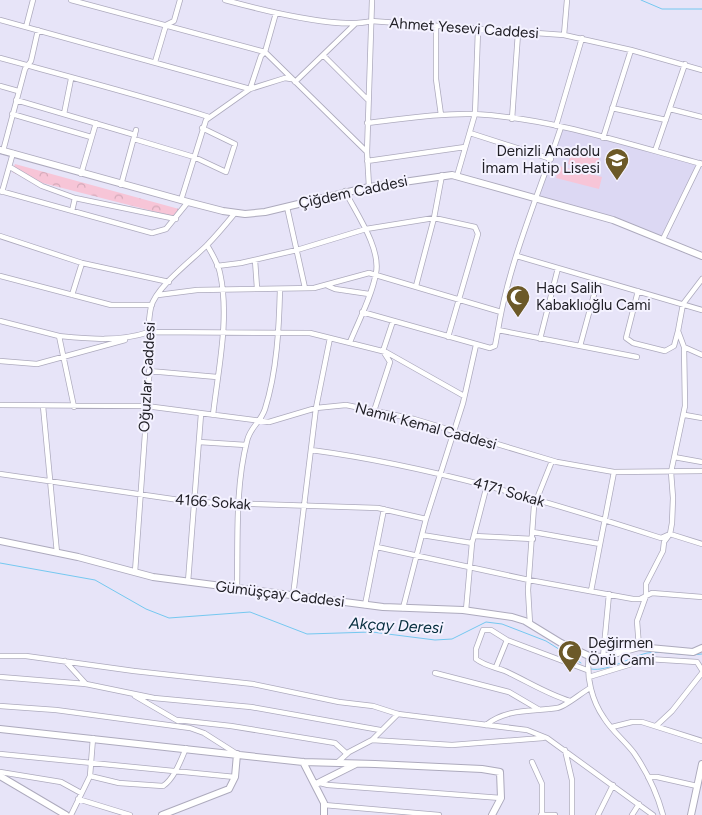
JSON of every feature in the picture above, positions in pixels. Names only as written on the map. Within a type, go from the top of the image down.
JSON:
[{"type":"street","points":[[26,27],[33,0]]},
{"type":"street","points":[[72,0],[265,52],[367,152]]},
{"type":"street","points":[[155,62],[166,25],[174,21],[180,0]]},
{"type":"street","name":"Ahmet Yesevi Caddesi","points":[[225,0],[276,13],[355,24],[371,21],[564,35],[631,50],[702,70]]},
{"type":"street","points":[[369,187],[367,123],[372,0]]},
{"type":"street","points":[[564,35],[567,0]]},
{"type":"street","points":[[250,89],[261,56],[265,52],[276,13]]},
{"type":"street","points":[[0,20],[250,89]]},
{"type":"street","points":[[293,80],[355,24]]},
{"type":"street","points":[[436,27],[436,79],[441,115]]},
{"type":"street","points":[[2,150],[18,91],[25,68],[28,66],[38,30]]},
{"type":"street","points":[[457,176],[475,114],[478,30]]},
{"type":"street","points":[[512,119],[518,33]]},
{"type":"street","points":[[362,312],[476,345],[494,348],[501,312],[517,256],[551,159],[582,38]]},
{"type":"street","points":[[603,138],[631,50]]},
{"type":"street","points":[[323,54],[368,100]]},
{"type":"street","points":[[0,58],[71,79],[139,95],[209,117]]},
{"type":"street","points":[[655,151],[685,64]]},
{"type":"street","points":[[12,153],[10,167],[1,192],[152,233],[160,232],[176,218],[185,201],[202,128],[209,117],[250,89],[285,78],[293,80]]},
{"type":"street","points":[[64,114],[71,79]]},
{"type":"street","points":[[0,86],[18,91]]},
{"type":"street","points":[[16,100],[135,135],[194,157],[226,172],[235,144],[202,128]]},
{"type":"street","points":[[612,108],[666,120]]},
{"type":"street","points":[[670,109],[702,118]]},
{"type":"street","points":[[12,114],[92,137]]},
{"type":"street","points":[[367,123],[441,115],[475,114],[559,127],[701,164],[664,239]]},
{"type":"street","points":[[80,174],[96,123]]},
{"type":"street","points":[[470,133],[551,159]]},
{"type":"street","points":[[121,185],[135,135]]},
{"type":"street","points":[[367,161],[465,147]]},
{"type":"street","name":"Çiğdem Caddesi","points":[[2,150],[80,174],[235,213],[260,213],[369,187],[442,175],[457,176],[612,220],[664,239],[702,256]]},
{"type":"street","points":[[10,167],[42,186],[75,198],[176,218]]},
{"type":"street","points":[[416,286],[434,218],[442,175]]},
{"type":"street","points":[[344,192],[366,228],[375,258],[376,274],[350,342]]},
{"type":"street","points":[[72,211],[75,198]]},
{"type":"street","points":[[287,207],[305,288]]},
{"type":"street","name":"Oğuzlar Caddesi","points":[[135,572],[152,305],[169,282],[207,245],[235,213]]},
{"type":"street","points":[[217,266],[255,260],[297,250],[366,228],[434,218],[475,227],[477,230],[448,337]]},
{"type":"street","points":[[0,236],[82,263],[169,282]]},
{"type":"street","points":[[207,245],[217,266],[222,290],[222,332],[213,415]]},
{"type":"street","points":[[517,256],[702,310]]},
{"type":"street","points":[[255,260],[257,288]]},
{"type":"street","points":[[72,295],[82,263]]},
{"type":"street","points":[[540,338],[558,268]]},
{"type":"street","points":[[158,295],[257,288],[326,286],[369,273],[501,312]]},
{"type":"street","points":[[0,276],[111,305],[152,305]]},
{"type":"street","points":[[638,291],[626,338],[633,343],[665,351],[674,346],[683,304],[702,279]]},
{"type":"street","points":[[580,346],[598,280]]},
{"type":"street","points":[[326,286],[335,290],[369,294]]},
{"type":"street","points":[[237,589],[240,504],[246,445],[250,429],[260,421],[270,384],[279,333],[280,288]]},
{"type":"street","points":[[0,321],[60,336],[94,339],[131,338]]},
{"type":"street","points":[[383,351],[393,321]]},
{"type":"street","points":[[498,330],[637,357]]},
{"type":"street","points":[[639,647],[637,620],[646,596],[646,584],[663,550],[664,542],[670,534],[674,498],[670,472],[685,415],[684,347],[678,331]]},
{"type":"street","points":[[0,361],[37,364],[64,358],[149,332],[310,334],[383,351],[400,358],[464,396]]},
{"type":"street","points":[[60,336],[74,407]]},
{"type":"street","points":[[293,597],[316,408],[330,338]]},
{"type":"street","points":[[404,608],[426,518],[454,432],[476,345]]},
{"type":"street","points":[[684,347],[702,355]]},
{"type":"street","points":[[374,411],[390,362],[383,351]]},
{"type":"street","points":[[149,371],[217,377]]},
{"type":"street","name":"Namık Kemal Caddesi","points":[[0,405],[146,406],[269,422],[316,408],[339,405],[374,411],[552,460],[614,472],[702,472]]},
{"type":"street","points":[[42,406],[57,553]]},
{"type":"street","points":[[188,582],[201,414]]},
{"type":"street","points":[[685,415],[702,418]]},
{"type":"street","points":[[199,442],[246,445]]},
{"type":"street","name":"4171 Sokak","points":[[311,450],[450,475],[661,538],[670,534],[702,544]]},
{"type":"street","points":[[674,457],[702,462]]},
{"type":"street","points":[[530,624],[529,580],[534,506],[552,460]]},
{"type":"street","points":[[591,591],[614,472]]},
{"type":"street","name":"4166 Sokak","points":[[0,474],[193,502],[303,505],[384,510],[426,518]]},
{"type":"street","points":[[466,610],[472,543],[487,485]]},
{"type":"street","points":[[365,605],[384,510]]},
{"type":"street","points":[[533,532],[600,544]]},
{"type":"street","points":[[422,535],[472,543]]},
{"type":"street","points":[[474,536],[532,539]]},
{"type":"street","name":"Gümüşçay Caddesi","points":[[0,541],[135,572],[188,582],[365,605],[466,610],[512,617],[530,624],[561,643],[589,656],[603,657],[639,647],[693,652],[702,648]]},
{"type":"street","points":[[377,547],[417,554],[529,580],[633,599],[652,593],[702,597]]},
{"type":"street","points":[[603,657],[609,594]]},
{"type":"street","points":[[570,701],[496,667],[484,664],[475,655],[483,630],[491,630],[507,640],[587,670]]},
{"type":"street","points":[[496,667],[507,640]]},
{"type":"street","points":[[0,656],[26,656],[253,684],[339,702],[373,706],[398,714],[527,730],[547,738],[565,750],[654,815]]},
{"type":"street","points":[[589,656],[587,670],[590,688],[602,715],[635,754],[648,777],[663,815]]},
{"type":"street","points":[[589,677],[648,658],[697,662],[702,671],[672,711],[656,726]]},
{"type":"street","points":[[65,661],[86,684]]},
{"type":"street","points":[[435,673],[509,692],[538,709]]},
{"type":"street","points":[[0,677],[86,684],[131,694],[252,707],[380,730]]},
{"type":"street","points":[[486,725],[495,718],[538,709],[558,708],[590,688]]},
{"type":"street","points":[[131,694],[190,728],[204,733],[237,754]]},
{"type":"street","points":[[0,706],[56,710],[190,728]]},
{"type":"street","points":[[338,762],[372,740],[398,714]]},
{"type":"street","points":[[177,720],[231,726],[335,743],[348,754]]},
{"type":"street","points":[[612,727],[632,722],[656,726],[702,741]]},
{"type":"street","points":[[0,729],[303,762],[482,769],[500,772],[501,798],[492,815]]},
{"type":"street","points":[[71,815],[80,793],[90,776],[93,738]]},
{"type":"street","points":[[372,740],[452,745],[547,738]]},
{"type":"street","points":[[90,776],[119,783],[163,786],[174,771],[186,748]]},
{"type":"street","points":[[565,750],[572,780],[572,815]]},
{"type":"street","points":[[0,754],[235,777]]},
{"type":"street","points":[[162,815],[229,789],[235,777],[237,754]]},
{"type":"street","points":[[303,762],[318,784],[324,806],[324,815]]},
{"type":"street","points":[[532,762],[542,784],[542,815],[555,815]]},
{"type":"street","points":[[318,784],[358,763]]},
{"type":"street","points":[[691,815],[698,790],[702,764]]},
{"type":"street","points":[[0,774],[61,782],[80,793]]},
{"type":"street","points":[[0,774],[66,815]]},
{"type":"street","points":[[648,777],[657,777],[698,790]]},
{"type":"street","points":[[318,784],[501,798]]},
{"type":"street","points":[[606,815],[599,814],[613,784]]},
{"type":"street","points":[[78,800],[130,815]]},
{"type":"street","points":[[632,815],[638,804]]},
{"type":"street","points":[[324,806],[439,815]]},
{"type":"street","points":[[54,808],[58,815]]},
{"type":"shaded area","name":"Denizli Anadolu İmam Hatip Lisesi","points":[[561,127],[700,163],[663,239],[536,198]]},
{"type":"green space","points":[[573,146],[600,154],[596,172],[568,164]]},
{"type":"green space","points":[[15,164],[179,209],[172,216],[27,179],[12,172]]},
{"type":"green space","points":[[559,166],[602,177],[599,189],[556,178]]},
{"type":"waterway","points":[[641,0],[662,9],[702,9]]},
{"type":"waterway","name":"Akçay Deresi","points":[[0,563],[95,580],[146,609],[169,618],[250,612],[307,634],[372,632],[435,640],[452,639],[486,622],[502,624],[546,641],[581,663]]},
{"type":"waterway","name":"Akçay Deresi","points":[[591,669],[605,668],[647,653],[702,654]]},
{"type":"place","name":"Denizli Anadolu İmam Hatip Lisesi","points":[[617,181]]},
{"type":"place","name":"Hacı Salih Kabaklıoğlu Cami","points":[[518,318]]},
{"type":"place","name":"Değirmen Önü Cami","points":[[570,673]]}]
